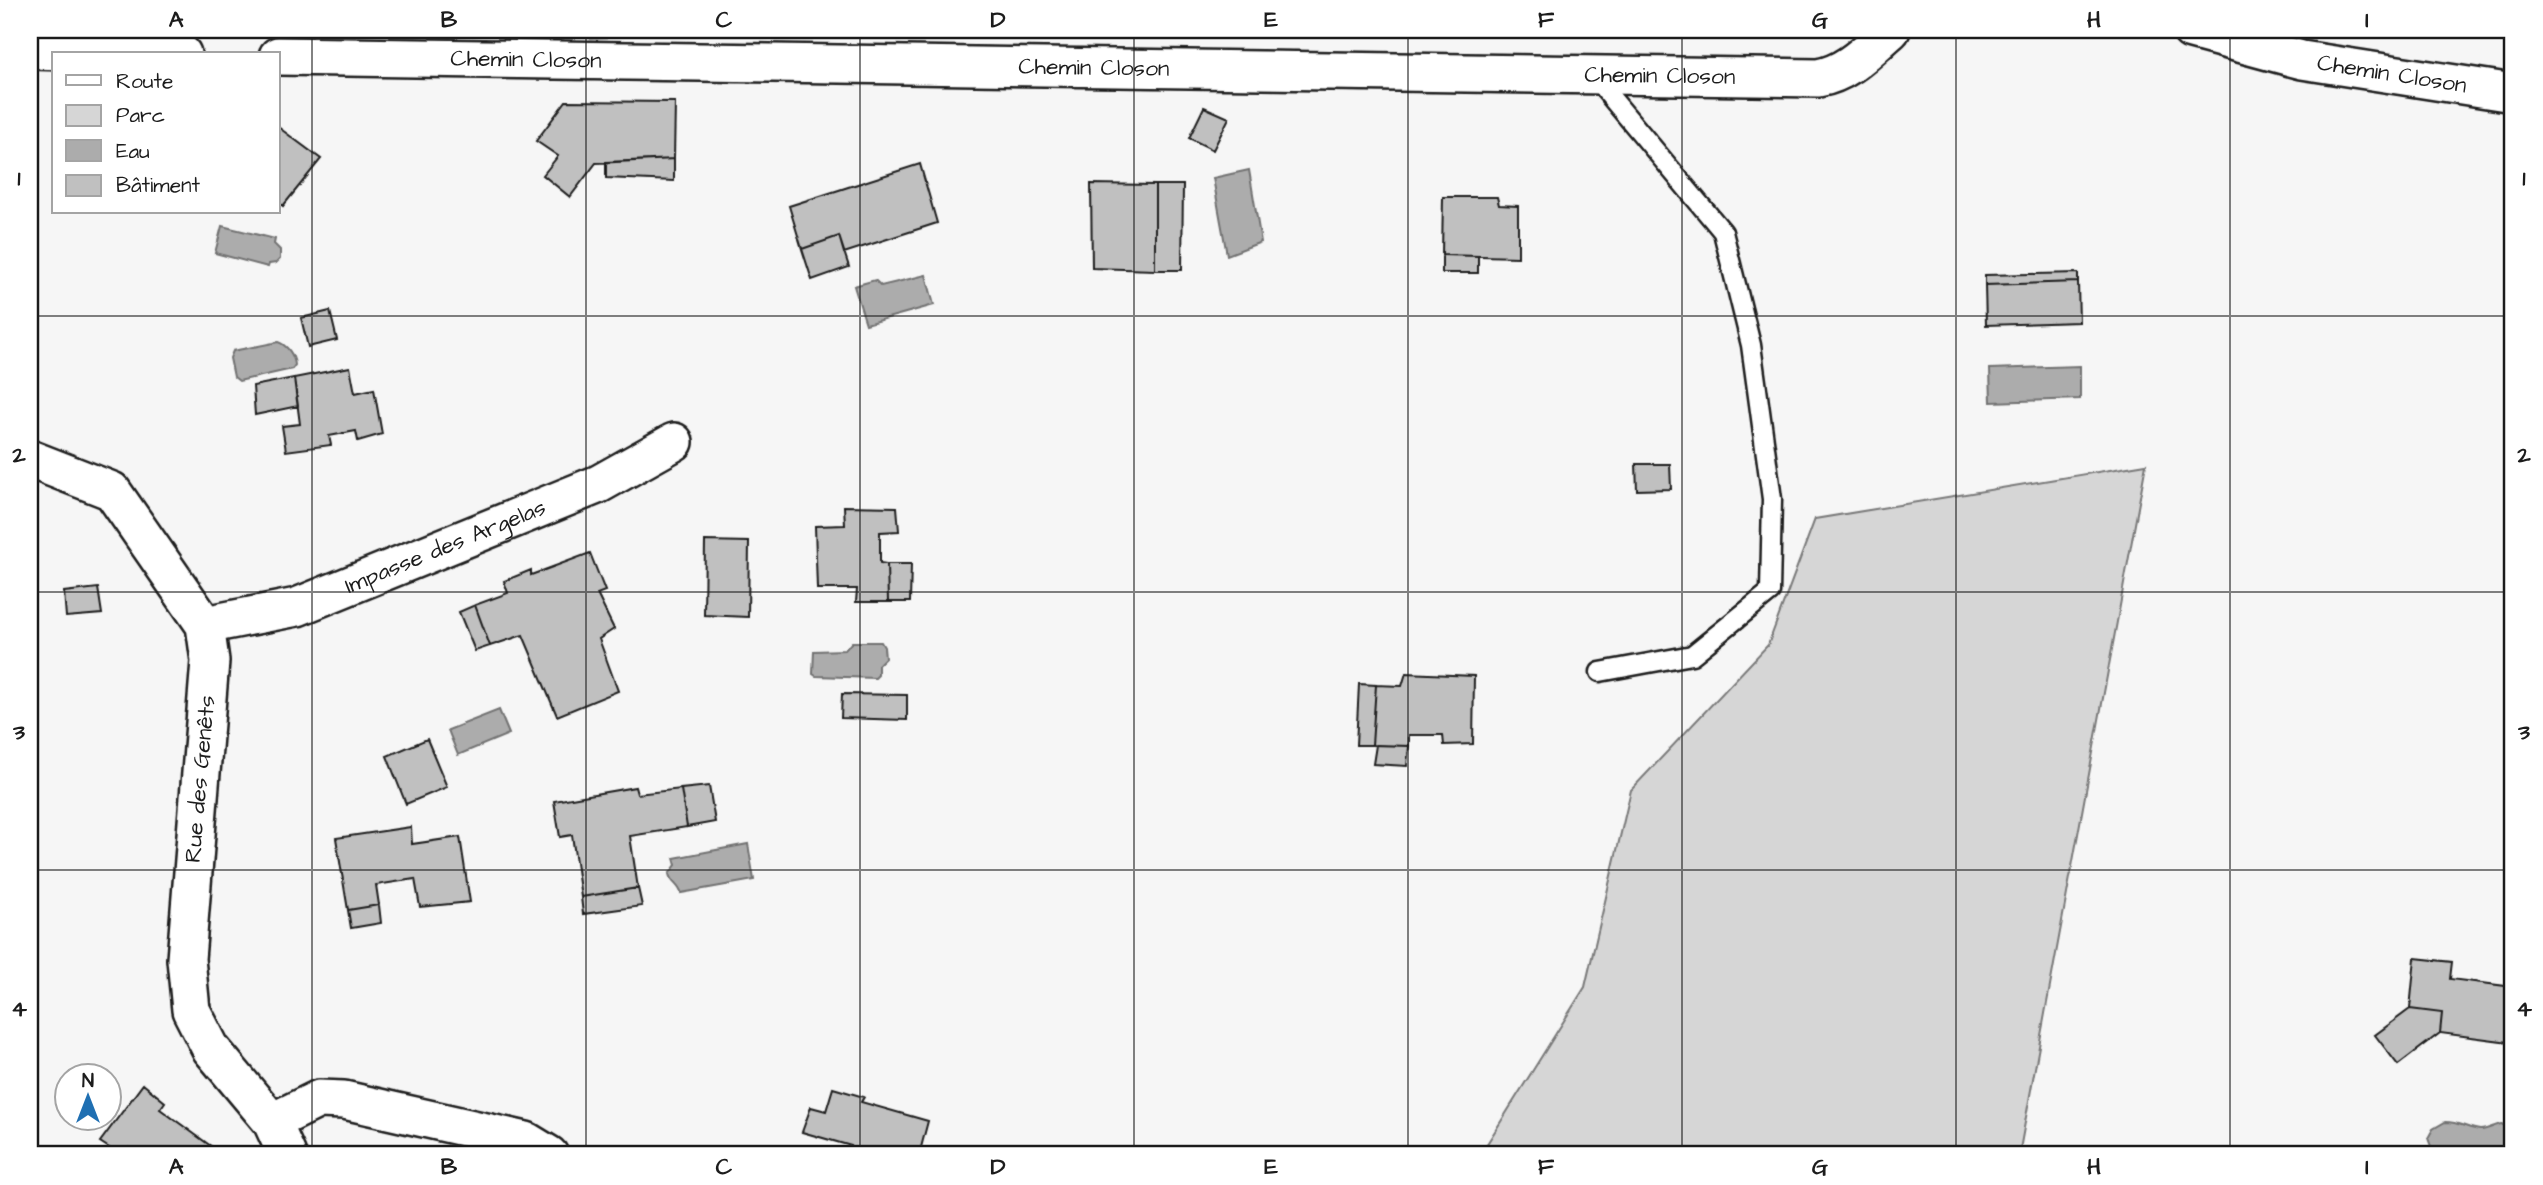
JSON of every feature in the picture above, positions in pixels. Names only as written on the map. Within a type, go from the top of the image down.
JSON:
[{"type":"street","name":"Chemin Closon","points":[[280,56],[1818,78],[1835,76],[1852,65],[1891,30]]},
{"type":"street","name":"Chemin Closon","points":[[2191,30],[2302,60],[2513,93]]},
{"type":"street","points":[[30,50],[106,52]]},
{"type":"street","name":"Impasse des Argelas","points":[[205,625],[297,607],[599,484],[674,442]]},
{"type":"street","name":"Rue des Genêts","points":[[30,459],[112,491],[205,625],[210,661],[186,959],[191,1010],[211,1049],[272,1122],[287,1155]]},
{"type":"street","points":[[272,1122],[318,1099],[344,1100],[526,1141],[549,1155]]},
{"type":"lane","points":[[1591,74],[1723,232],[1751,345],[1772,499],[1770,592],[1692,655],[1600,672]]},
{"type":"green space","points":[[2146,464],[2019,1155],[1480,1155],[1585,987],[1631,790],[1768,645],[1815,519]]},
{"type":"water","points":[[1249,170],[1261,242],[1227,255],[1213,178]]},
{"type":"water","points":[[222,226],[275,239],[274,244],[280,250],[280,259],[268,267],[215,253]]},
{"type":"water","points":[[926,275],[934,305],[866,324],[854,286],[875,280],[881,286]]},
{"type":"water","points":[[278,342],[292,354],[295,365],[292,369],[239,381],[234,377],[230,358],[233,351]]},
{"type":"water","points":[[2080,366],[2080,399],[1991,402],[1990,369]]},
{"type":"water","points":[[852,642],[881,642],[885,658],[878,665],[878,675],[875,678],[813,674],[814,651],[845,650]]},
{"type":"water","points":[[499,710],[509,734],[458,755],[448,730]]},
{"type":"water","points":[[748,844],[754,880],[681,893],[670,877],[669,874],[676,865],[674,858]]},
{"type":"water","points":[[2445,1122],[2480,1130],[2502,1124],[2510,1132],[2504,1141],[2504,1149],[2492,1155],[2431,1155],[2433,1152],[2428,1138],[2433,1129]]},
{"type":"building","points":[[566,101],[675,102],[674,159],[596,163],[570,197],[543,175],[558,156],[536,141]]},
{"type":"building","points":[[1204,107],[1229,118],[1213,150],[1189,138]]},
{"type":"building","points":[[280,128],[321,159],[283,206],[280,204]]},
{"type":"building","points":[[674,159],[674,181],[606,178],[606,162]]},
{"type":"building","points":[[920,164],[937,223],[844,253],[839,236],[802,249],[789,206]]},
{"type":"building","points":[[1091,184],[1155,185],[1155,270],[1092,268]]},
{"type":"building","points":[[1155,185],[1183,185],[1182,270],[1155,270]]},
{"type":"building","points":[[1443,197],[1497,197],[1499,205],[1518,206],[1518,257],[1442,255]]},
{"type":"building","points":[[839,236],[849,267],[812,280],[802,249]]},
{"type":"building","points":[[1442,255],[1478,256],[1478,273],[1442,273]]},
{"type":"building","points":[[2078,273],[2078,282],[1985,285],[1985,275]]},
{"type":"building","points":[[2078,282],[2079,322],[1986,325],[1985,285]]},
{"type":"building","points":[[330,311],[337,340],[308,347],[301,318]]},
{"type":"building","points":[[350,367],[355,393],[374,389],[382,434],[358,441],[356,431],[329,436],[331,445],[286,451],[282,426],[300,424],[294,378]]},
{"type":"building","points":[[294,378],[298,406],[255,415],[253,386]]},
{"type":"building","points":[[1636,464],[1670,464],[1671,489],[1637,490]]},
{"type":"building","points":[[844,506],[897,507],[899,531],[880,532],[880,563],[887,564],[888,602],[856,602],[857,589],[817,589],[815,526],[845,525]]},
{"type":"building","points":[[705,541],[749,542],[748,617],[704,615]]},
{"type":"building","points":[[590,553],[605,591],[597,594],[614,629],[599,639],[618,691],[557,716],[523,635],[490,646],[475,605],[508,593],[504,581],[531,570],[531,575]]},
{"type":"building","points":[[887,564],[911,564],[910,602],[888,602]]},
{"type":"building","points":[[98,588],[102,614],[66,617],[64,592]]},
{"type":"building","points":[[475,605],[490,646],[475,651],[459,612]]},
{"type":"building","points":[[1406,673],[1474,676],[1473,744],[1444,745],[1443,735],[1409,735],[1409,746],[1372,745],[1376,685],[1402,686]]},
{"type":"building","points":[[1359,684],[1376,685],[1372,745],[1356,745]]},
{"type":"building","points":[[842,694],[907,695],[907,720],[841,718]]},
{"type":"building","points":[[427,739],[447,787],[406,804],[387,756]]},
{"type":"building","points":[[1376,745],[1409,746],[1407,766],[1373,764]]},
{"type":"building","points":[[709,786],[715,822],[687,827],[681,789]]},
{"type":"building","points":[[635,787],[637,794],[681,789],[687,827],[630,836],[638,888],[581,897],[572,835],[560,837],[554,801]]},
{"type":"building","points":[[411,827],[412,844],[460,837],[470,902],[420,907],[415,879],[376,885],[379,905],[348,910],[336,838]]},
{"type":"building","points":[[638,888],[642,906],[583,914],[581,897]]},
{"type":"building","points":[[379,905],[381,923],[351,928],[348,910]]},
{"type":"building","points":[[2415,958],[2452,962],[2450,979],[2513,987],[2513,1048],[2509,1042],[2440,1033],[2442,1013],[2410,1009]]},
{"type":"building","points":[[2410,1009],[2442,1013],[2440,1033],[2398,1065],[2375,1035]]},
{"type":"building","points":[[143,1084],[165,1102],[160,1109],[219,1152],[217,1155],[139,1155],[129,1148],[124,1155],[120,1155],[100,1142],[107,1132],[122,1132],[122,1112]]},
{"type":"building","points":[[833,1088],[864,1097],[861,1102],[928,1121],[919,1155],[848,1155],[851,1146],[802,1132],[811,1107],[826,1111]]}]
